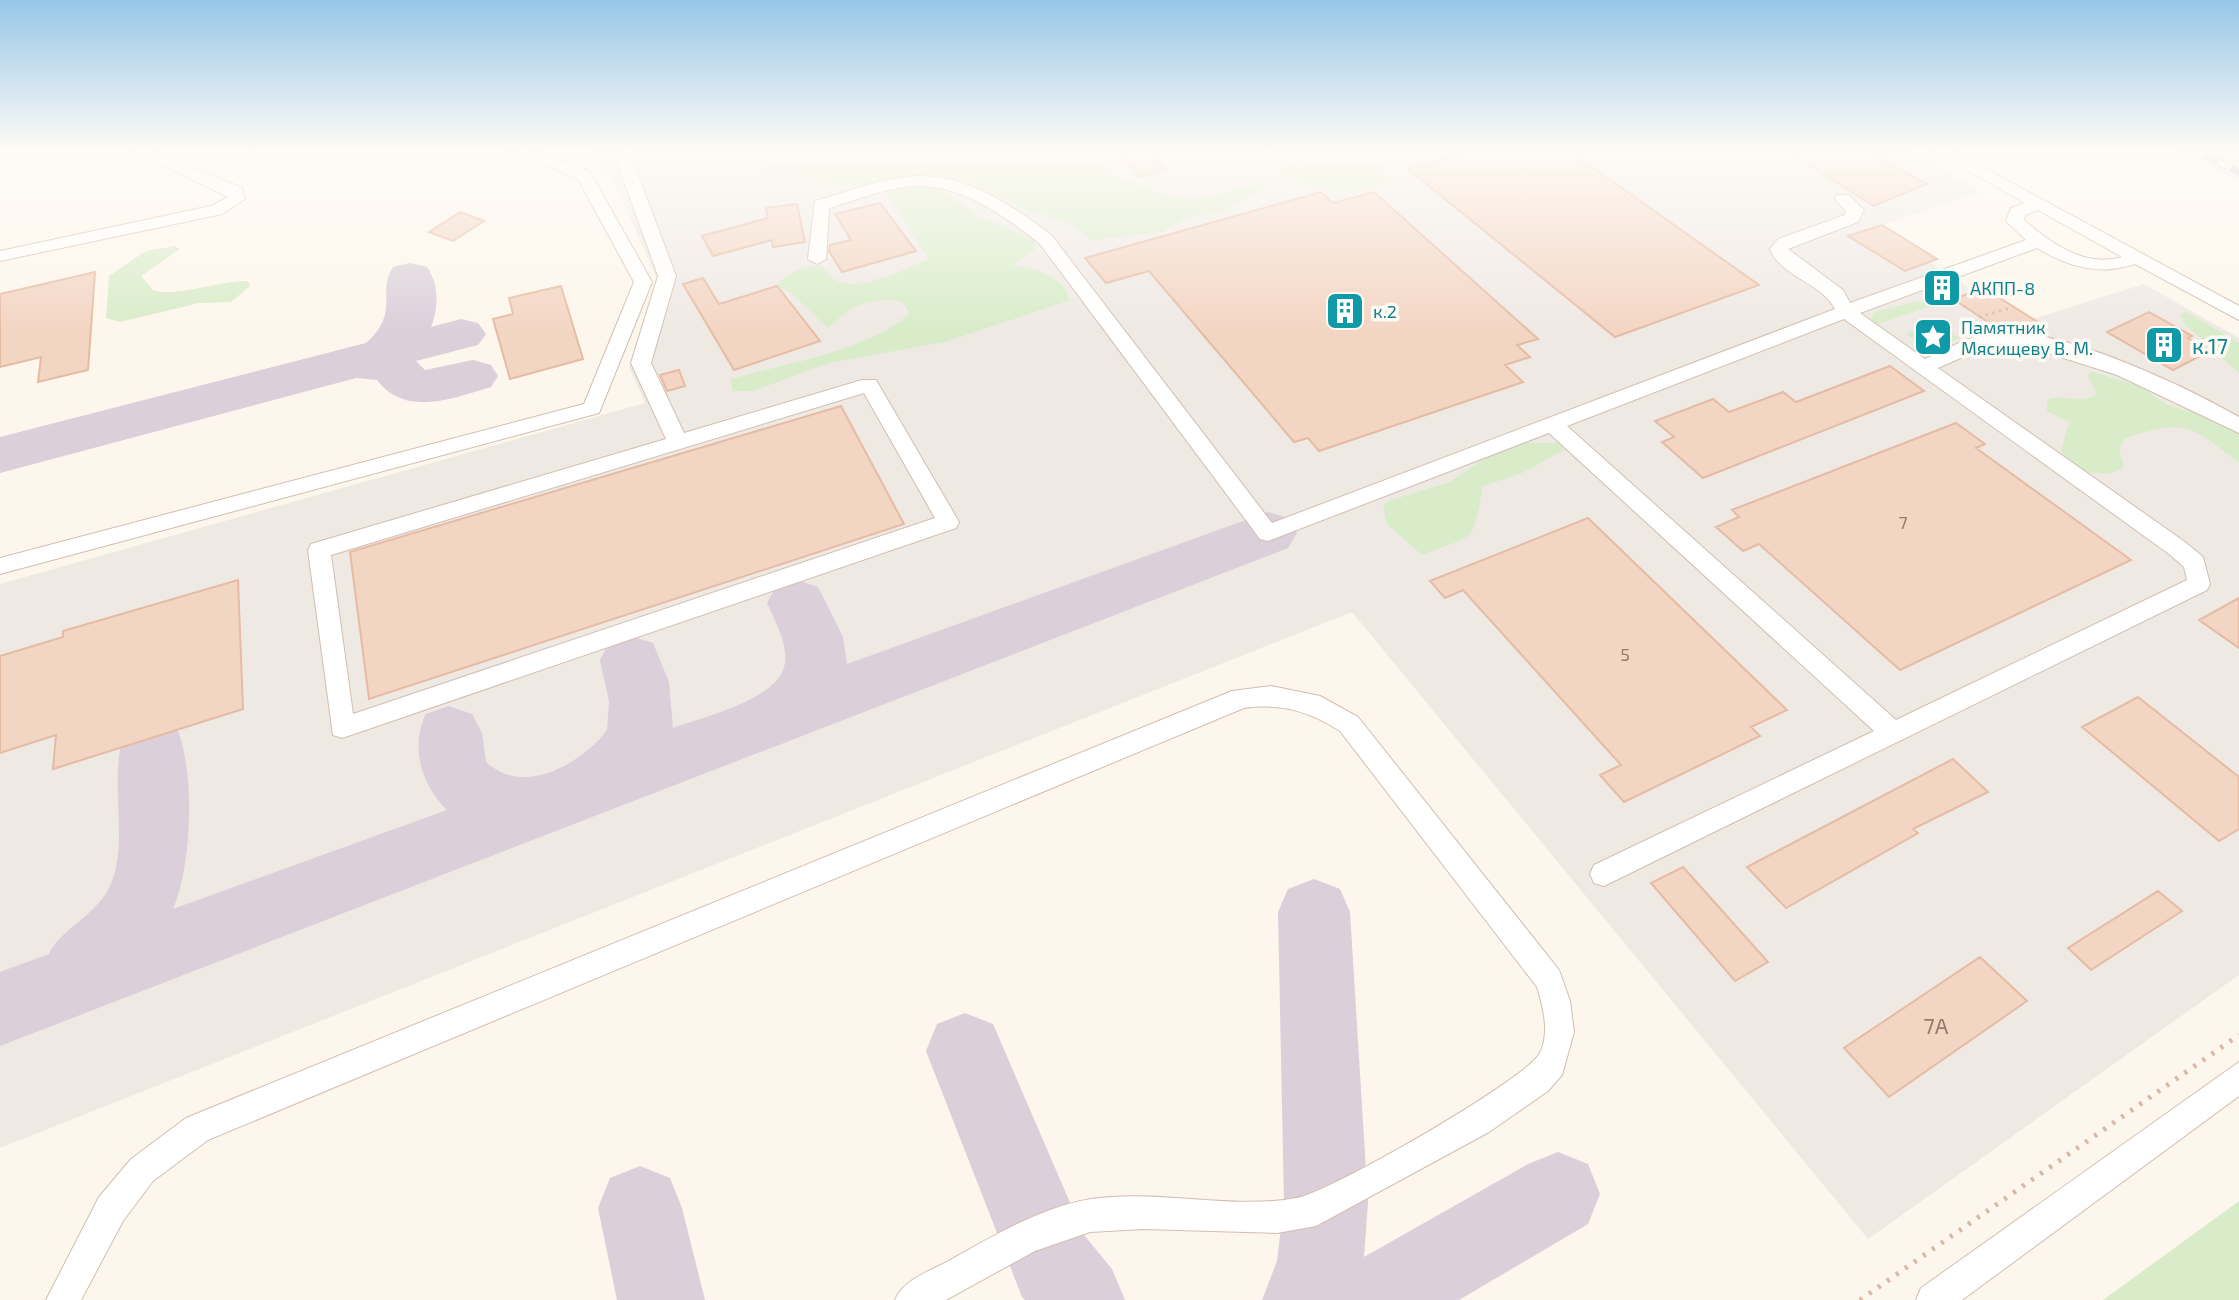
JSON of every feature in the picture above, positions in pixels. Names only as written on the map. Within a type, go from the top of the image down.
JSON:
[{"type":"street","points":[[0,256],[213,211]]},
{"type":"street","points":[[0,566],[592,408],[643,282],[603,211]]},
{"type":"street","points":[[643,211],[667,276],[641,363],[678,442]]},
{"type":"street","points":[[817,259],[821,211]]},
{"type":"street","points":[[999,211],[1025,224],[1046,240],[1268,533],[1845,311],[2040,241]]},
{"type":"street","points":[[1604,874],[2199,584],[2200,576],[2195,563],[2177,548],[1845,311],[1836,294],[1787,261],[1779,249],[1784,243],[1848,221],[1855,211]]},
{"type":"street","points":[[2021,211],[2017,212],[2015,221],[2040,241],[2094,266],[2113,266],[2134,259]]},
{"type":"street","points":[[2047,211],[2239,314]]},
{"type":"street","points":[[1923,368],[1978,344],[2003,338],[2020,340],[2053,348],[2178,393],[2239,426]]},
{"type":"street","points":[[869,385],[948,522],[342,728],[319,550],[678,442],[869,385]]},
{"type":"street","points":[[1552,424],[1892,732]]},
{"type":"street","points":[[63,1300],[111,1209],[142,1170],[197,1129],[1241,698],[1270,694],[1298,698],[1322,705],[1349,724],[1549,980],[1558,1007],[1561,1039],[1550,1067],[1514,1099],[1304,1214],[1266,1220],[1088,1216],[1040,1233],[912,1300]]},
{"type":"street","points":[[1933,1300],[2239,1077]]},
{"type":"path","points":[[1979,317],[2014,307]]},
{"type":"path","points":[[1860,1300],[2239,1035]]},
{"type":"shaded area","points":[[627,211],[1925,211],[1882,225],[1937,259],[1931,263],[1975,291],[1984,288],[2033,319],[2144,284],[2239,338],[2239,975],[1868,1239],[1352,612],[0,1148],[0,584],[645,403],[629,367],[656,277]]},
{"type":"green space","points":[[898,211],[971,211],[1034,240],[1035,249],[1013,265],[1039,271],[1055,279],[1070,300],[945,342],[829,363],[753,391],[732,391],[731,379],[853,345],[896,324],[909,312],[902,302],[880,300],[861,304],[828,328],[790,292],[777,286],[791,273],[821,265],[832,278],[855,284],[895,274],[929,259]]},
{"type":"green space","points":[[1028,211],[1224,211],[1186,218],[1162,232],[1092,240],[1070,224]]},
{"type":"green space","points":[[175,246],[180,249],[141,276],[153,290],[173,292],[237,281],[248,281],[250,286],[231,302],[199,303],[120,322],[106,318],[109,276],[146,251]]},
{"type":"green space","points":[[1917,301],[1932,306],[1877,324],[1871,319],[1874,312]]},
{"type":"green space","points":[[2187,312],[2239,343],[2239,373],[2185,325],[2180,314]]},
{"type":"green space","points":[[1934,322],[1959,338],[1931,350],[1906,334]]},
{"type":"green space","points":[[2093,372],[2139,386],[2166,404],[2188,411],[2239,417],[2239,463],[2197,433],[2175,427],[2125,438],[2119,448],[2124,468],[2108,474],[2083,472],[2061,451],[2069,422],[2047,411],[2047,400],[2061,397],[2086,399],[2097,394],[2087,375]]},
{"type":"green space","points":[[1525,443],[1559,443],[1564,450],[1522,473],[1483,486],[1477,518],[1463,539],[1422,555],[1387,524],[1383,507],[1388,501],[1450,482],[1497,450]]},
{"type":"green space","points":[[2239,1201],[2239,1300],[2103,1300]]},
{"type":"building","points":[[767,211],[798,211],[805,242],[773,247],[772,240],[713,256],[702,236],[768,218]]},
{"type":"building","points":[[849,211],[886,211],[916,251],[842,272],[829,251],[830,245],[851,240],[835,214]]},
{"type":"building","name":"к.2","points":[[1254,211],[1395,211],[1538,339],[1517,345],[1530,357],[1505,365],[1523,382],[1319,451],[1308,438],[1294,442],[1149,271],[1106,283],[1085,258]]},
{"type":"building","points":[[1459,211],[1654,211],[1759,285],[1615,337]]},
{"type":"building","points":[[460,212],[484,221],[453,241],[429,232]]},
{"type":"building","points":[[1882,225],[1937,259],[1905,271],[1848,236]]},
{"type":"building","points":[[95,272],[88,370],[38,382],[41,357],[0,367],[0,294]]},
{"type":"building","points":[[703,278],[719,304],[777,286],[820,341],[734,370],[683,284]]},
{"type":"building","points":[[561,286],[583,359],[510,379],[493,319],[513,314],[509,298]]},
{"type":"building","points":[[1984,288],[2041,324],[2025,331],[1999,329],[1953,299]]},
{"type":"building","name":"к.17","points":[[2149,312],[2192,336],[2188,338],[2210,351],[2173,370],[2107,332]]},
{"type":"building","points":[[1890,366],[1924,391],[1703,478],[1662,442],[1674,437],[1655,421],[1713,399],[1729,412],[1783,392],[1796,402]]},
{"type":"building","points":[[679,370],[685,386],[667,391],[660,375]]},
{"type":"building","points":[[841,406],[904,524],[369,699],[350,552]]},
{"type":"building","points":[[1956,423],[1985,444],[1976,448],[2131,560],[1900,670],[1759,544],[1743,551],[1716,527],[1739,517],[1732,510]]},
{"type":"building","points":[[1588,518],[1787,710],[1751,727],[1760,736],[1624,802],[1600,775],[1621,765],[1463,590],[1445,598],[1430,581]]},
{"type":"building","points":[[238,580],[243,709],[53,769],[56,735],[0,753],[0,656],[63,637],[63,631]]},
{"type":"building","points":[[2239,598],[2239,648],[2199,620]]},
{"type":"building","points":[[2138,697],[2239,777],[2239,829],[2219,841],[2082,727]]},
{"type":"building","points":[[1953,759],[1988,792],[1913,829],[1918,833],[1786,908],[1747,867]]},
{"type":"building","points":[[1683,867],[1768,962],[1735,981],[1651,883]]},
{"type":"building","points":[[2158,891],[2182,911],[2091,970],[2068,948]]},
{"type":"building","points":[[1980,957],[2027,1001],[1889,1097],[1844,1048]]},
{"type":"taxiway","points":[[384,354],[406,329],[412,310],[410,277]]},
{"type":"taxiway","points":[[0,455],[461,334]]},
{"type":"taxiway","points":[[361,363],[390,365],[403,379],[418,386],[427,387],[473,376]]},
{"type":"taxiway","points":[[0,1009],[1268,533]]},
{"type":"taxiway","points":[[783,715],[807,686],[816,662],[812,637],[797,603]]},
{"type":"taxiway","points":[[593,786],[625,757],[640,731],[641,701],[631,660]]},
{"type":"taxiway","points":[[449,733],[456,771],[472,791],[509,804],[547,803]]},
{"type":"taxiway","points":[[79,972],[109,946],[130,920],[143,896],[153,843],[152,743]]},
{"type":"taxiway","points":[[1306,1300],[1320,1261],[1326,1202],[1314,912]]},
{"type":"taxiway","points":[[965,1051],[1053,1266],[1081,1300]]},
{"type":"taxiway","points":[[1375,1300],[1558,1194]]},
{"type":"taxiway","points":[[640,1208],[661,1300]]},
{"type":"place","name":"АКПП-8","points":[[1942,288]]},
{"type":"place","name":"к.2","points":[[1345,311]]},
{"type":"place","name":"Памятник Мясищеву В. М.","points":[[1933,337]]},
{"type":"place","name":"к.17","points":[[2164,345]]}]
